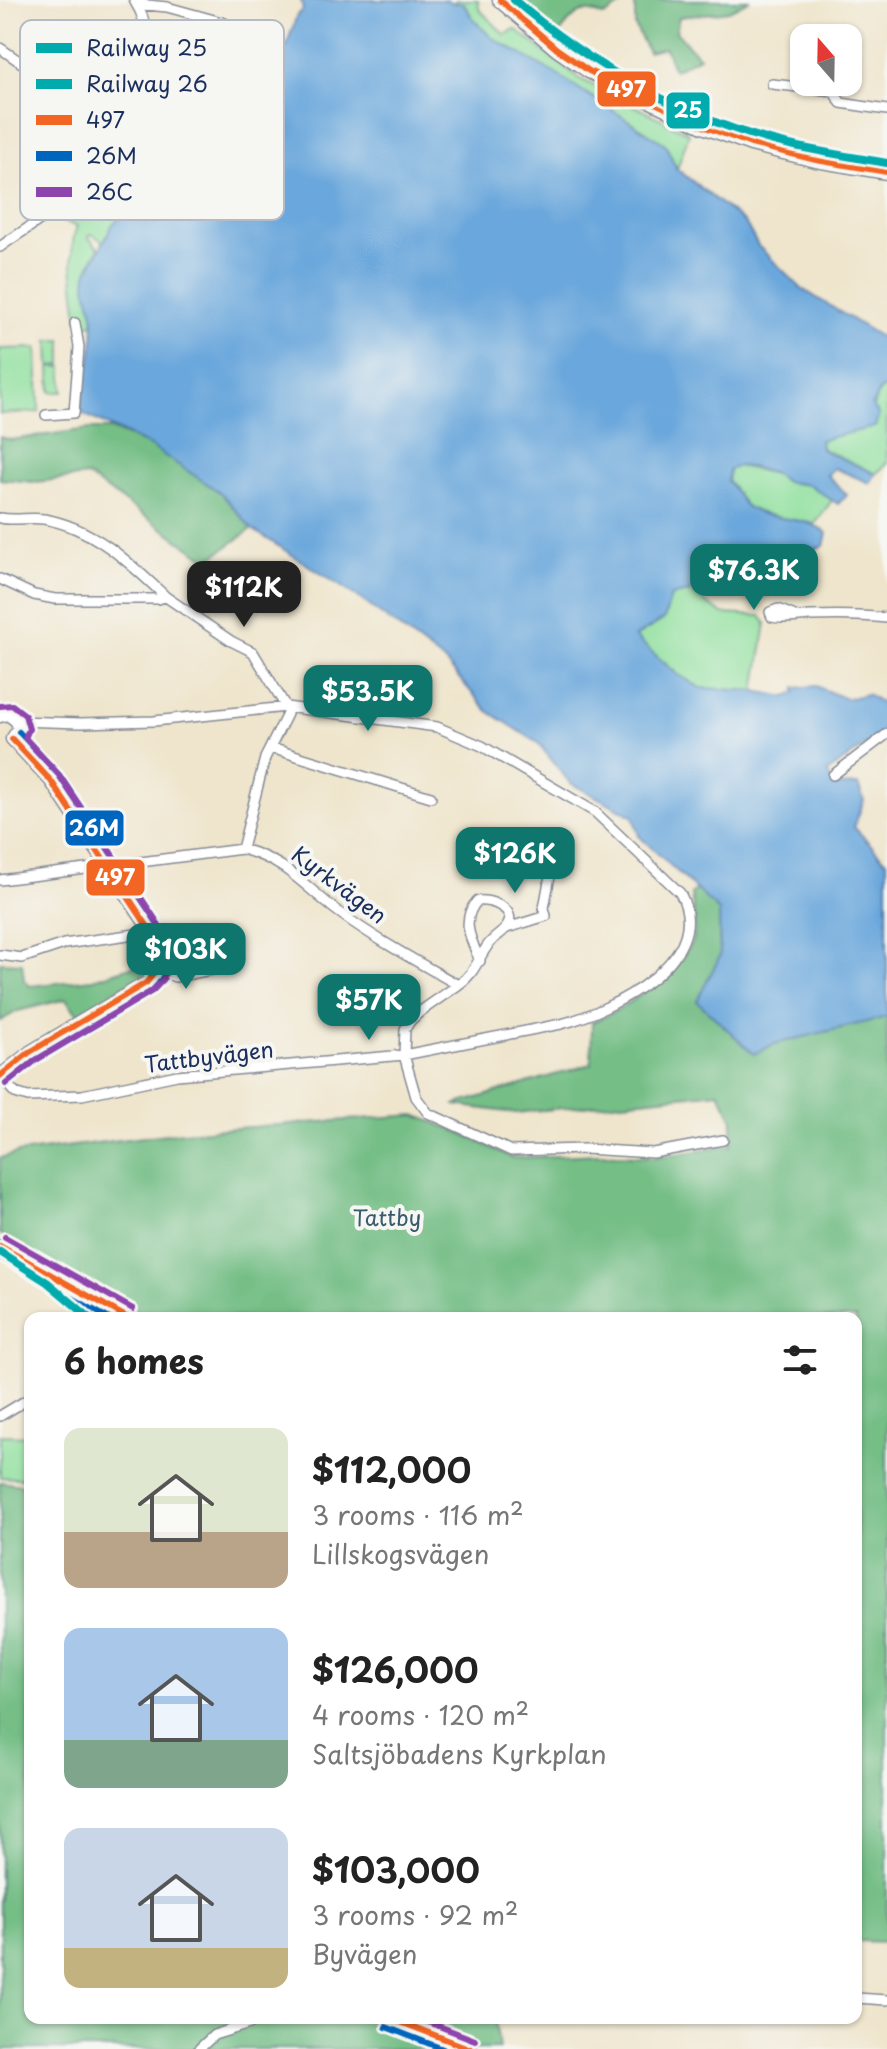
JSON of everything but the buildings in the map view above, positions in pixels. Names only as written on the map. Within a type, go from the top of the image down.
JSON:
[{"type":"main road","points":[[500,0],[557,49],[589,71],[703,126],[764,147],[816,160],[887,172]]},
{"type":"street","points":[[135,2],[179,9],[215,20]]},
{"type":"street","points":[[0,48],[20,62]]},
{"type":"street","points":[[772,84],[790,85]]},
{"type":"street","points":[[838,96],[841,103],[887,110]]},
{"type":"street","points":[[0,247],[37,220]]},
{"type":"street","points":[[46,415],[74,413],[79,347],[75,323]]},
{"type":"street","points":[[0,518],[49,520],[108,545],[166,597],[231,641],[253,652],[261,662],[287,714],[265,758],[242,849]]},
{"type":"street","points":[[0,579],[34,595],[55,599],[166,597]]},
{"type":"street","points":[[797,617],[858,615],[887,618]]},
{"type":"street","points":[[0,716],[8,714],[17,721],[154,721],[286,707]]},
{"type":"street","name":"Tattbyvägen","points":[[0,1076],[15,1093],[44,1097],[82,1095],[177,1075],[404,1055],[587,1017],[619,1001],[659,973],[680,948],[687,934],[688,921],[687,906],[680,893],[595,812],[466,738],[437,727],[286,707]]},
{"type":"street","points":[[0,1076],[30,1052],[146,983],[156,969],[158,949],[108,864],[51,781],[6,739],[19,729],[17,721]]},
{"type":"street","points":[[833,775],[887,734]]},
{"type":"street","points":[[271,748],[431,797]]},
{"type":"street","name":"Kyrkvägen","points":[[0,880],[242,849],[275,860],[342,914],[458,985]]},
{"type":"street","points":[[508,858],[548,871],[546,916],[507,928],[490,943],[466,979],[411,1020],[403,1039],[404,1055],[416,1097],[428,1113],[511,1151],[584,1149],[653,1153],[723,1140]]},
{"type":"street","points":[[480,961],[468,929],[470,909],[477,901],[493,901],[508,913],[507,928]]},
{"type":"street","points":[[0,955],[22,958],[64,944],[150,932]]},
{"type":"street","points":[[156,969],[175,977],[221,968]]},
{"type":"street","points":[[0,1246],[117,1312]]},
{"type":"street","points":[[0,1416],[24,1402]]},
{"type":"street","points":[[862,1998],[887,2000]]},
{"type":"street","points":[[199,2049],[214,2035],[249,2024]]},
{"type":"street","points":[[406,2024],[471,2049]]},
{"type":"green space","points":[[456,0],[478,0],[479,9],[505,35],[515,29],[582,80],[689,133],[677,169],[665,144],[556,74],[491,37],[474,20],[464,3],[453,3]]},
{"type":"green space","points":[[517,0],[630,0],[604,16],[588,12],[577,14],[559,34]]},
{"type":"green space","points":[[635,0],[750,0],[729,11],[679,17],[676,32],[699,57],[674,70],[665,48],[648,52],[635,26]]},
{"type":"green space","points":[[118,220],[104,242],[92,234],[88,237],[99,248],[91,261],[87,281],[94,313],[93,325],[78,320],[72,260],[77,226],[60,221]]},
{"type":"green space","points":[[49,340],[62,340],[62,365],[50,366]]},
{"type":"green space","points":[[37,348],[39,412],[0,414],[0,349]]},
{"type":"green space","points":[[50,367],[63,367],[63,392],[51,392]]},
{"type":"green space","points":[[887,386],[887,463],[876,474],[821,448],[820,439],[874,427],[876,399]]},
{"type":"green space","points":[[89,429],[111,429],[147,444],[221,493],[252,529],[208,560],[87,476],[35,482],[0,479],[0,437],[11,440]]},
{"type":"green space","points":[[737,466],[775,474],[786,482],[809,485],[832,500],[815,524],[755,511],[742,502],[727,481],[729,470]]},
{"type":"green space","points":[[690,592],[723,614],[761,616],[766,623],[755,691],[701,688],[677,674],[635,637],[664,619],[671,596]]},
{"type":"green space","name":"Tattby","points":[[697,888],[719,911],[720,956],[697,1001],[754,1054],[774,1044],[887,1017],[887,1942],[862,1941],[862,1312],[140,1312],[0,1234],[0,1158],[18,1153],[183,1132],[415,1115],[513,1158],[598,1154],[656,1157],[731,1146],[733,1119],[719,1092],[515,1113],[454,1105],[591,1064],[592,1022],[619,1009],[650,988],[678,963],[687,950],[695,927],[691,894]]},
{"type":"green space","points":[[150,961],[146,971],[130,987],[78,1015],[66,999],[18,1011],[0,1021],[0,962],[22,963],[24,980],[30,986],[93,979]]},
{"type":"green space","points":[[0,1435],[24,1436],[24,1479],[0,1477]]},
{"type":"green space","points":[[0,1482],[24,1485],[24,2024],[496,2024],[499,2049],[0,2049]]},
{"type":"water","points":[[301,0],[447,0],[463,3],[491,37],[556,74],[665,144],[677,169],[746,224],[758,246],[801,288],[887,341],[887,386],[879,391],[872,405],[879,415],[875,427],[820,440],[821,449],[876,474],[870,483],[834,468],[827,475],[847,495],[838,504],[809,485],[786,482],[775,474],[750,467],[737,466],[729,470],[727,481],[747,507],[766,515],[808,523],[827,533],[824,546],[812,550],[786,549],[786,565],[798,575],[795,582],[704,569],[690,592],[671,596],[664,619],[635,637],[677,674],[701,688],[755,691],[786,697],[795,693],[796,688],[816,686],[846,699],[867,694],[886,706],[882,734],[827,773],[835,786],[858,785],[864,800],[854,827],[887,862],[887,1017],[774,1044],[754,1054],[697,1001],[720,956],[719,911],[639,836],[633,816],[570,783],[538,743],[488,711],[445,662],[359,598],[252,529],[221,493],[147,444],[79,412],[93,346],[94,318],[86,286],[87,273],[113,224],[118,220],[284,220],[284,52],[297,15],[303,10]]},
{"type":"rail line","name":"25","points":[[514,0],[601,65],[697,115],[781,143],[887,163]]},
{"type":"rail line","name":"26","points":[[0,1252],[47,1282],[83,1312]]},
{"type":"transit line","name":"497","points":[[500,0],[557,49],[589,71],[703,126],[751,144],[816,160],[887,172]]},
{"type":"transit line","name":"26C","points":[[0,706],[12,705],[25,715],[29,729],[25,738],[59,775],[157,922],[168,947],[168,964],[163,980],[152,991],[36,1060],[6,1084]]},
{"type":"transit line","name":"26M","points":[[6,1084],[36,1060],[152,991],[165,974],[168,958],[156,921],[59,775],[19,732]]},
{"type":"transit line","name":"497","points":[[0,1076],[30,1052],[146,983],[157,963],[156,949],[148,927],[51,781],[12,739]]},
{"type":"transit line","name":"26C","points":[[5,1237],[133,1309]]},
{"type":"transit line","name":"497","points":[[0,1246],[117,1312]]},
{"type":"transit line","name":"26M","points":[[0,1257],[97,1312]]},
{"type":"transit line","name":"497","points":[[406,2024],[471,2049]]},
{"type":"transit line","name":"26C","points":[[434,2024],[475,2040]]},
{"type":"transit line","name":"26M","points":[[386,2027],[443,2049]]}]
